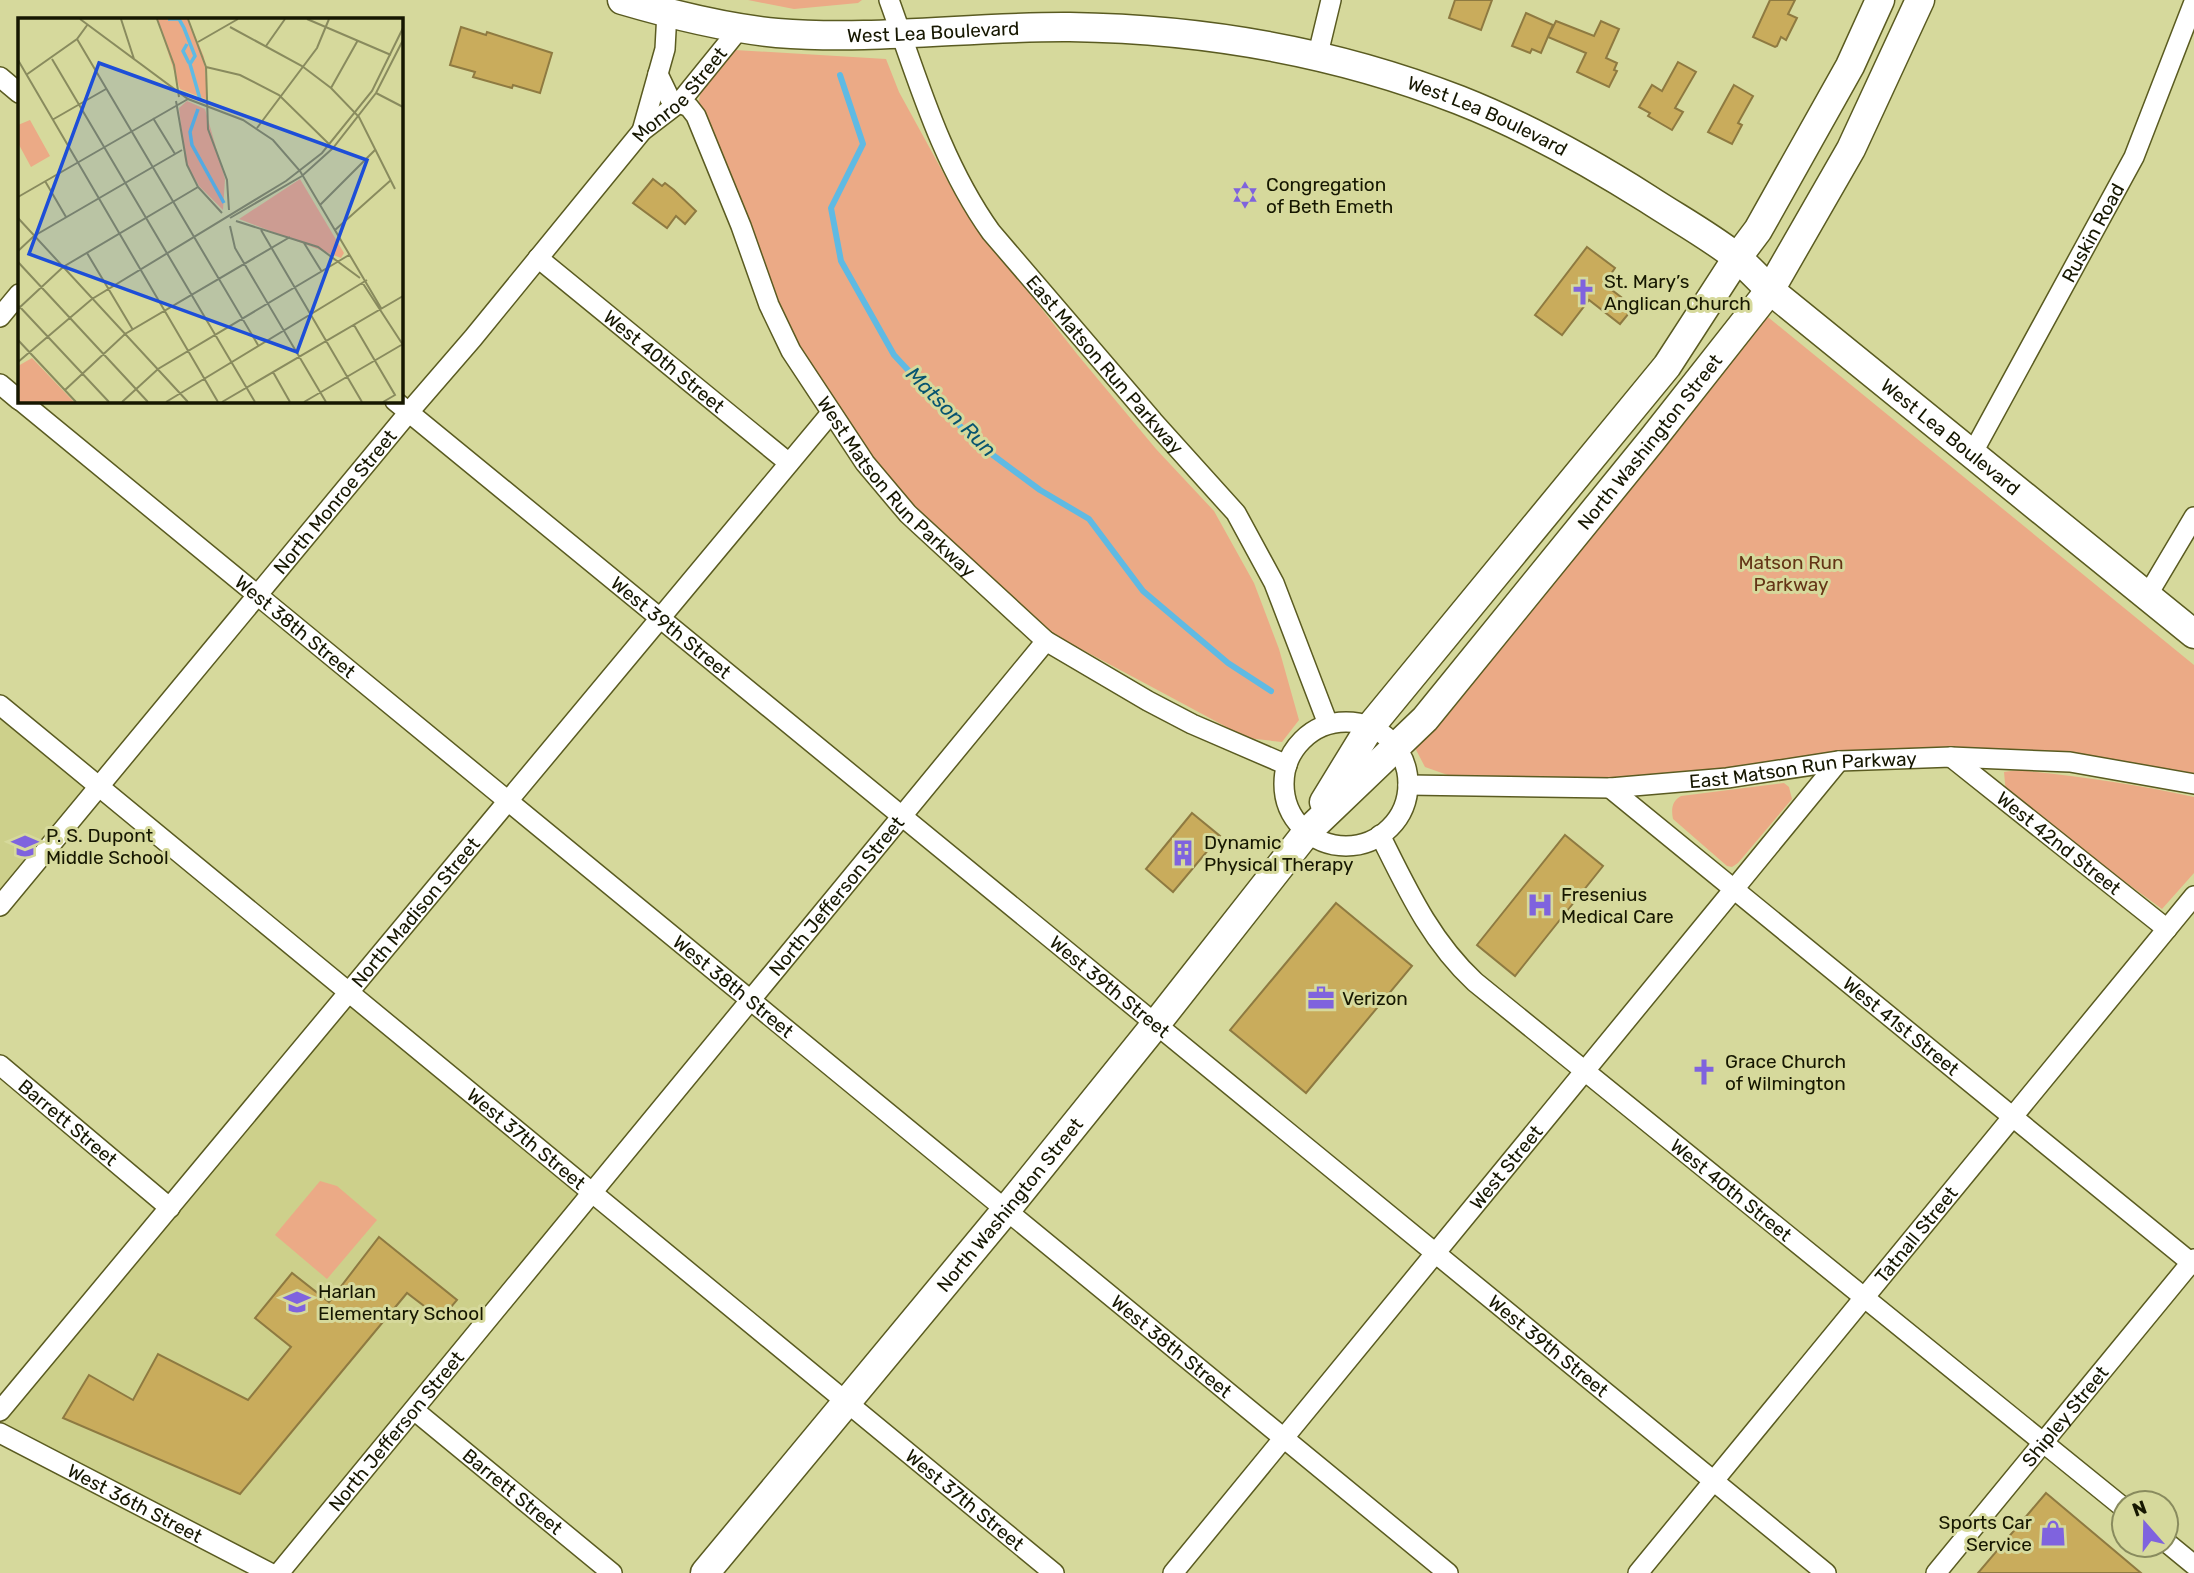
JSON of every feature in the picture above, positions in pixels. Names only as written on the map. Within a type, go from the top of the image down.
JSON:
[{"type":"main road","name":"West Lea Boulevard","points":[[622,0],[740,28],[811,34],[902,34],[1018,28],[1146,30],[1256,44],[1386,76],[1461,100],[1540,138],[1624,184],[1737,258],[1770,290],[2194,634]]},
{"type":"main road","name":"North Washington Street","points":[[705,1573],[848,1403],[1156,1024],[1307,832],[1370,727],[1667,366],[1758,230],[1843,77],[1880,0]]},
{"type":"main road","name":"North Washington Street","points":[[1307,832],[1397,748],[1434,709],[1770,290],[1851,149],[1914,2]]},
{"type":"street","name":"East Matson Run Parkway","points":[[889,0],[912,69],[951,165],[978,213],[991,232],[1153,421],[1236,513],[1274,583],[1328,724]]},
{"type":"street","points":[[1317,58],[1331,0]]},
{"type":"street","name":"Ruskin Road","points":[[1972,454],[2134,157],[2194,2]]},
{"type":"street","name":"Monroe Street","points":[[642,131],[666,41],[656,7]]},
{"type":"street","name":"Monroe Street","points":[[642,131],[680,102],[740,28]]},
{"type":"street","name":"West Matson Run Parkway","points":[[658,74],[670,99],[689,107],[696,116],[774,317],[791,351],[865,463],[908,514],[1046,641],[1159,707],[1287,765]]},
{"type":"street","points":[[0,77],[18,92]]},
{"type":"street","name":"North Monroe Street","points":[[0,906],[257,595],[402,407],[538,258],[642,131]]},
{"type":"street","name":"West 40th Street","points":[[538,258],[789,463]]},
{"type":"street","points":[[0,317],[18,295]]},
{"type":"street","name":"West 38th Street","points":[[0,384],[18,398]]},
{"type":"street","name":"West 38th Street","points":[[22,402],[1448,1573]]},
{"type":"street","name":"West 39th Street","points":[[402,407],[1826,1573]]},
{"type":"street","name":"North Madison Street","points":[[0,1411],[831,414]]},
{"type":"street","points":[[2147,596],[2194,517]]},
{"type":"street","name":"North Jefferson Street","points":[[279,1573],[1046,641]]},
{"type":"street","name":"West 37th Street","points":[[0,705],[1054,1573]]},
{"type":"street","points":[[1349,722],[1370,727],[1385,736],[1397,748],[1405,766],[1408,785],[1400,814],[1380,835],[1362,843],[1343,845],[1324,841],[1307,832],[1294,818],[1286,802],[1284,783],[1287,765],[1302,740],[1328,724],[1349,722]]},
{"type":"street","name":"East Matson Run Parkway","points":[[1408,785],[1610,788],[1727,778],[1839,761],[1951,757],[2070,762],[2194,784]]},
{"type":"street","name":"West 42nd Street","points":[[1951,757],[2167,929]]},
{"type":"street","name":"West Street","points":[[1173,1573],[1839,761]]},
{"type":"street","name":"West 41st Street","points":[[1610,788],[2193,1262]]},
{"type":"street","name":"West 40th Street","points":[[1380,835],[1428,927],[1449,958],[2110,1497]]},
{"type":"street","name":"Tatnall Street","points":[[1639,1573],[2194,896]]},
{"type":"street","name":"Barrett Street","points":[[0,1065],[170,1208]]},
{"type":"street","name":"Shipley Street","points":[[1936,1573],[2193,1262]]},
{"type":"street","name":"Barrett Street","points":[[414,1410],[612,1573]]},
{"type":"street","name":"West 36th Street","points":[[0,1433],[270,1573]]},
{"type":"street","points":[[2180,1554],[2194,1565]]},
{"type":"shaded area","name":"P. S. Dupont Middle School","points":[[0,705],[99,787],[0,906]]},
{"type":"shaded area","name":"Harlan Elementary School","points":[[349,992],[592,1193],[279,1573],[0,1433],[0,1411]]},
{"type":"green space","points":[[748,0],[862,0],[858,3],[794,9]]},
{"type":"green space","points":[[735,50],[886,59],[899,92],[962,207],[1077,354],[1156,449],[1214,511],[1254,583],[1279,649],[1299,720],[1282,742],[1247,738],[1053,634],[883,484],[800,365],[696,116],[701,90]]},
{"type":"green space","name":"Matson Run Parkway","points":[[1763,313],[2194,665],[2194,774],[2081,755],[1992,750],[1850,750],[1734,768],[1589,780],[1459,779],[1425,767],[1413,744]]},
{"type":"green space","points":[[2018,770],[2106,781],[2194,797],[2194,873],[2162,909],[2006,794],[2004,772]]},
{"type":"green space","points":[[1784,783],[1789,787],[1792,799],[1732,867],[1727,866],[1673,819],[1673,806],[1681,796]]},
{"type":"green space","points":[[320,1181],[337,1186],[377,1220],[327,1279],[275,1235]]},
{"type":"building","points":[[1455,0],[1492,0],[1481,30],[1449,18]]},
{"type":"building","points":[[1770,0],[1795,0],[1788,14],[1797,18],[1786,40],[1781,37],[1775,47],[1753,37]]},
{"type":"building","points":[[1526,13],[1553,25],[1541,53],[1532,49],[1530,53],[1512,46]]},
{"type":"building","points":[[1556,21],[1594,36],[1601,21],[1619,29],[1606,58],[1617,63],[1614,70],[1617,71],[1609,87],[1577,72],[1586,53],[1548,37]]},
{"type":"building","points":[[461,27],[486,35],[487,32],[552,53],[540,93],[473,77],[475,72],[450,65]]},
{"type":"building","points":[[1678,62],[1696,72],[1675,108],[1683,112],[1672,130],[1648,116],[1650,113],[1639,107],[1652,85],[1662,91]]},
{"type":"building","points":[[1734,85],[1753,96],[1738,123],[1742,125],[1732,144],[1708,132]]},
{"type":"building","points":[[653,179],[662,186],[665,183],[696,211],[685,224],[676,216],[667,228],[633,203]]},
{"type":"building","name":"St. Mary’s Anglican Church","points":[[1587,247],[1615,268],[1604,284],[1634,307],[1620,324],[1589,300],[1562,335],[1535,315]]},
{"type":"building","name":"Dynamic Physical Therapy","points":[[1192,813],[1220,836],[1173,892],[1146,869]]},
{"type":"building","name":"Fresenius Medical Care","points":[[1565,835],[1603,866],[1515,976],[1477,945]]},
{"type":"building","name":"Verizon","points":[[1336,903],[1412,966],[1306,1093],[1230,1030]]},
{"type":"building","name":"Harlan Elementary School","points":[[379,1237],[457,1300],[441,1319],[407,1293],[240,1494],[63,1418],[89,1375],[133,1400],[158,1354],[248,1400],[291,1347],[255,1318],[292,1273],[329,1302]]},
{"type":"building","name":"Sports Car Service","points":[[2046,1493],[2110,1547],[2110,1559],[2124,1559],[2141,1573],[1978,1573]]},
{"type":"waterway","name":"Matson Run","points":[[840,75],[863,144],[831,208],[841,261],[894,355],[974,441],[1040,490],[1089,519],[1143,591],[1228,663],[1271,691]]},
{"type":"place","name":"Congregation of Beth Emeth","points":[[1245,195]]},
{"type":"place","name":"St. Mary’s Anglican Church","points":[[1583,292]]},
{"type":"place","name":"P. S. Dupont Middle School","points":[[25,846]]},
{"type":"place","name":"Dynamic Physical Therapy","points":[[1183,853]]},
{"type":"place","name":"Fresenius Medical Care","points":[[1540,905]]},
{"type":"place","name":"Verizon","points":[[1321,998]]},
{"type":"place","name":"Grace Church of Wilmington","points":[[1704,1072]]},
{"type":"place","name":"Harlan Elementary School","points":[[297,1302]]},
{"type":"place","name":"Sports Car Service","points":[[2053,1533]]}]
